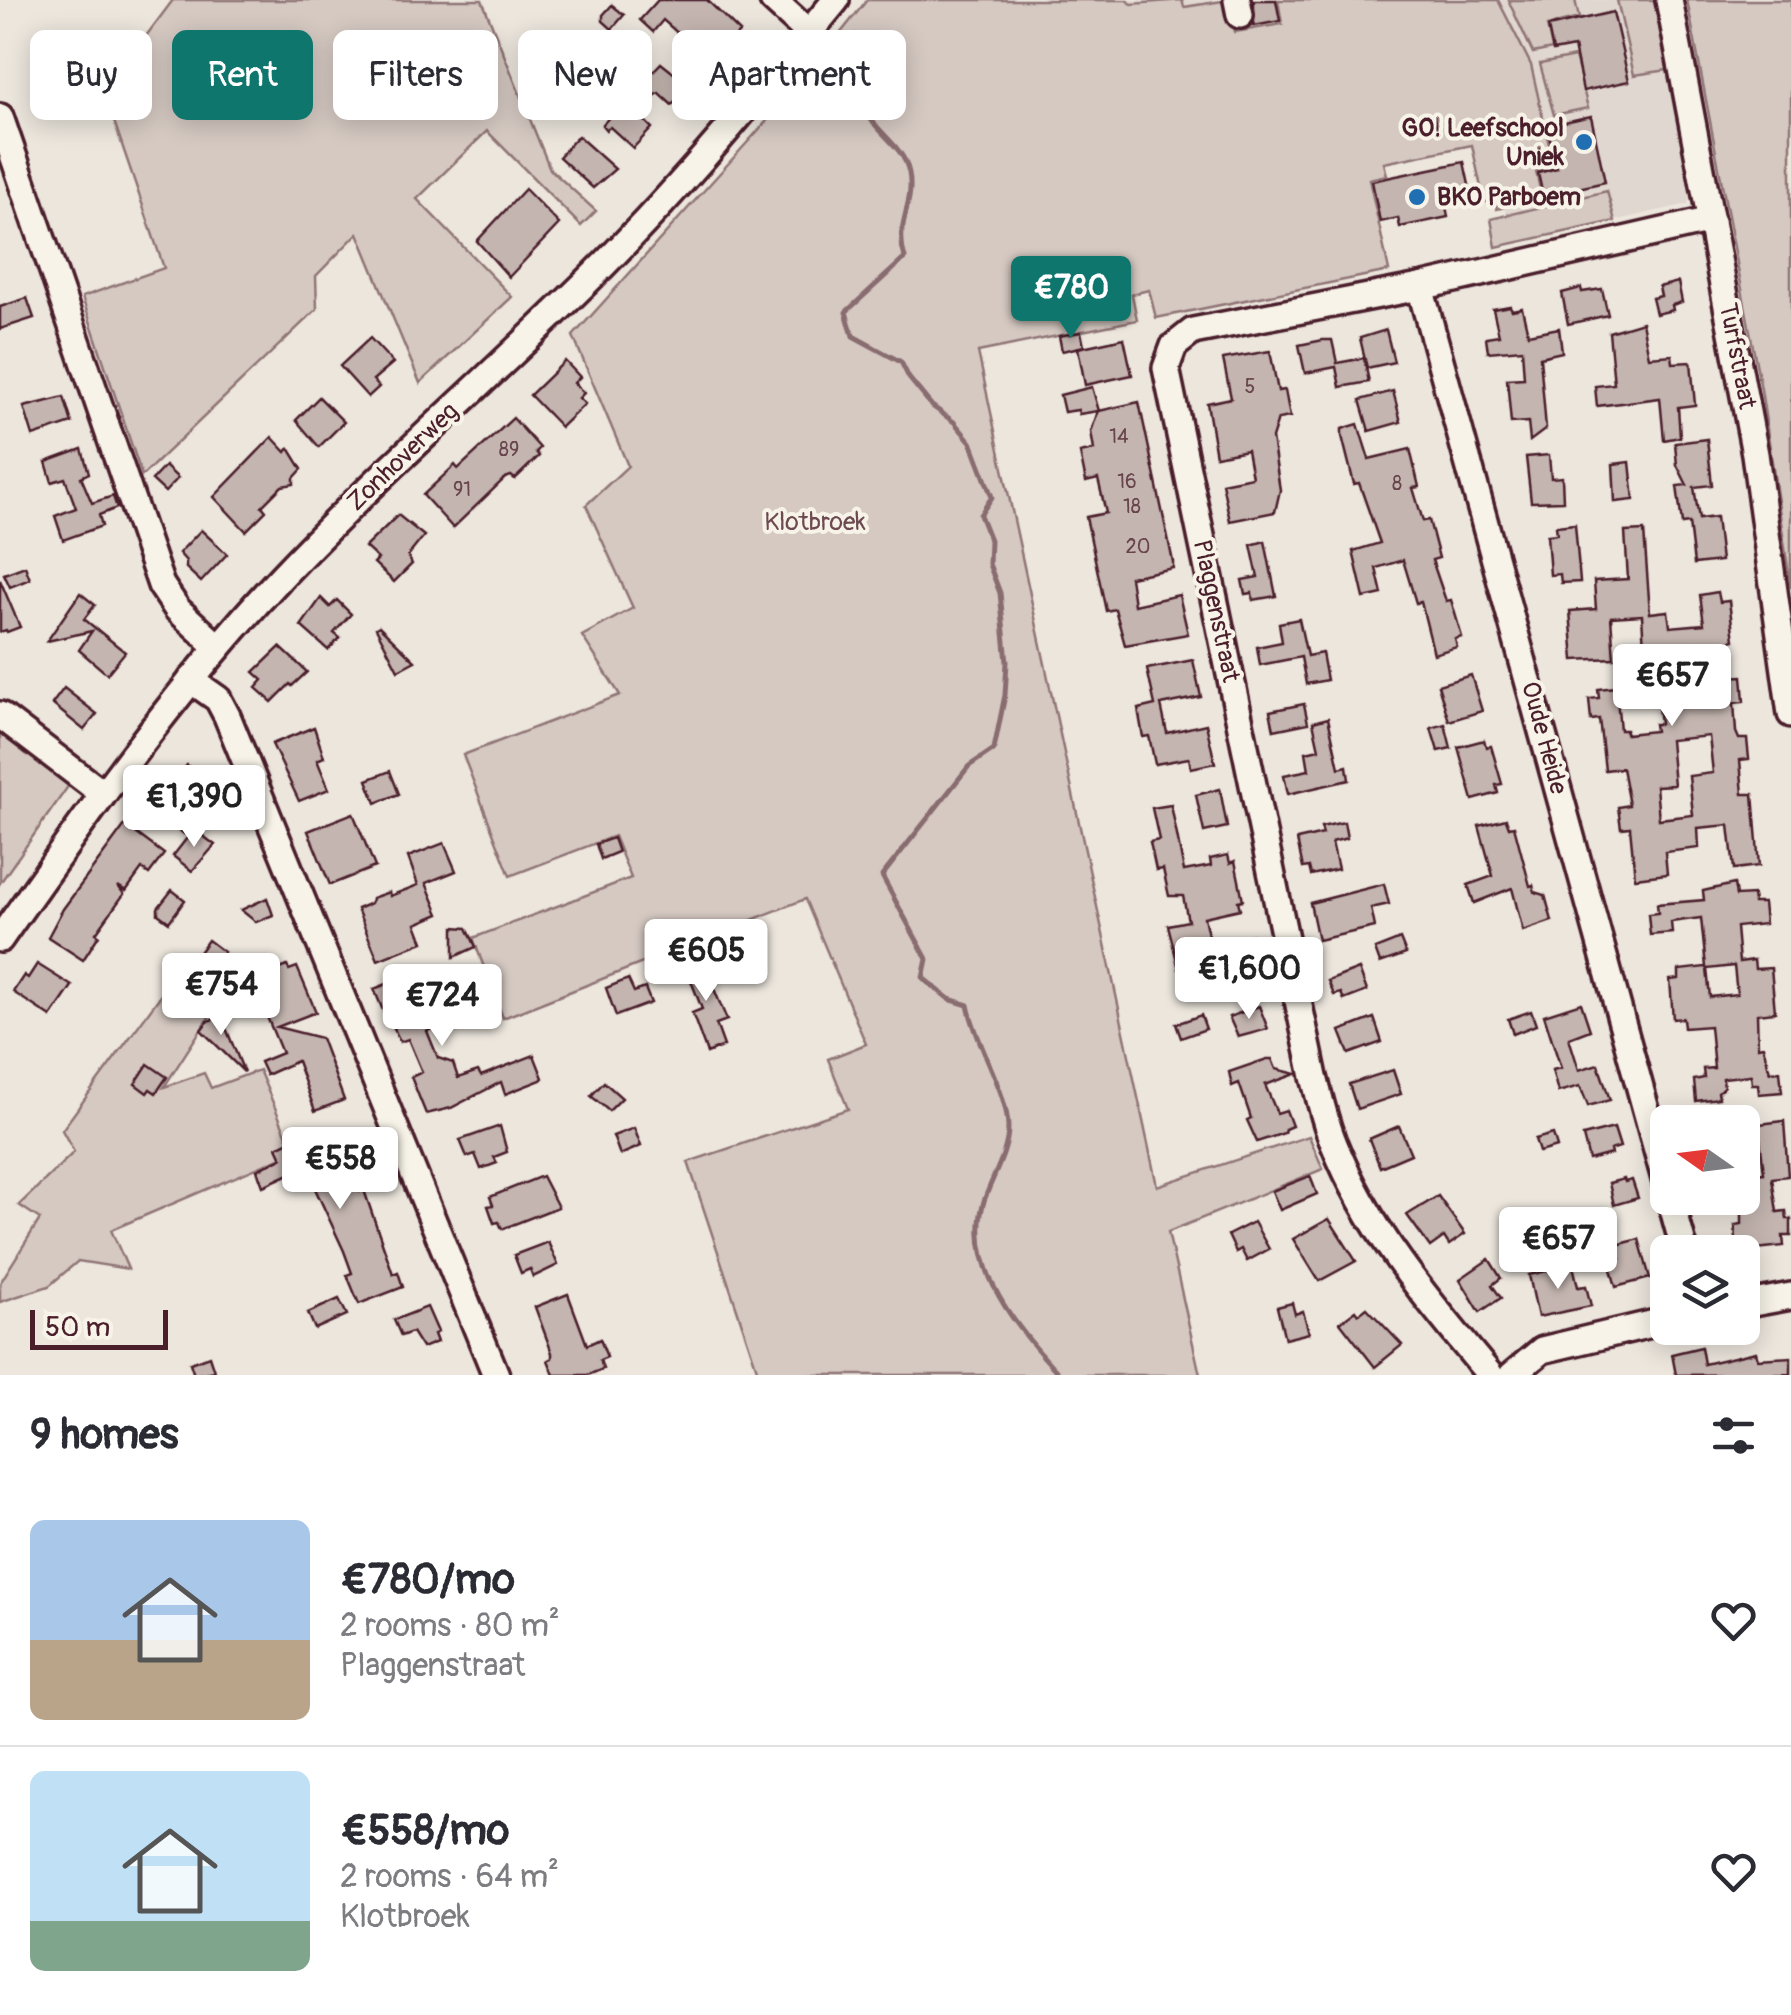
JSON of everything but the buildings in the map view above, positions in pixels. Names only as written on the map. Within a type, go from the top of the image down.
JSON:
[{"type":"street","points":[[772,0],[806,30]]},
{"type":"street","name":"Zonhoverweg","points":[[811,30],[836,0]]},
{"type":"street","name":"Turfstraat","points":[[1669,0],[1755,454],[1791,714]]},
{"type":"street","points":[[0,117],[161,585],[177,609],[218,647]]},
{"type":"street","name":"Zonhoverweg","points":[[0,939],[102,793],[218,647],[283,575],[390,468],[573,296],[734,120]]},
{"type":"street","name":"Plaggenstraat","points":[[1490,1375],[1384,1242],[1332,1141],[1314,1077],[1166,368],[1174,346],[1193,331],[1420,287],[1712,220]]},
{"type":"street","name":"Oude Heide","points":[[1420,287],[1650,1124]]},
{"type":"street","points":[[191,680],[218,699],[227,716],[496,1375]]},
{"type":"street","points":[[0,715],[102,793]]},
{"type":"street","points":[[1760,1302],[1791,1296]]},
{"type":"street","points":[[1512,1375],[1542,1350],[1650,1324]]},
{"type":"shaded area","name":"GO! Leefschool Uniek","points":[[1126,0],[1654,0],[1691,188],[1688,204],[1515,243],[1460,50],[1230,62]]},
{"type":"green space","points":[[173,0],[482,0],[494,30],[333,30],[333,120],[498,120],[498,40],[518,89],[518,120],[530,120],[550,169],[596,211],[581,226],[487,131],[417,199],[512,297],[420,383],[358,233],[316,276],[317,309],[142,476],[82,297],[164,268],[114,120],[152,120],[150,30]]},
{"type":"green space","name":"Klotbroek","points":[[867,0],[1126,0],[1132,4],[1182,0],[1184,7],[1229,0],[1235,32],[1282,24],[1278,0],[1498,0],[1531,65],[1554,167],[1536,172],[1542,198],[1497,209],[1495,200],[1484,202],[1472,145],[1384,163],[1387,175],[1369,179],[1389,271],[1156,318],[1149,290],[1132,294],[1137,320],[978,352],[1157,1186],[1309,1136],[1323,1169],[1168,1232],[1200,1375],[759,1375],[688,1162],[848,1109],[828,1059],[866,1044],[805,899],[503,1018],[473,938],[631,878],[614,836],[510,876],[463,755],[620,695],[582,636],[633,608],[586,505],[628,466],[573,336],[768,120],[906,120],[906,30],[843,30]]},
{"type":"green space","points":[[1508,0],[1575,0],[1579,18],[1547,26],[1552,49],[1533,53]]},
{"type":"green space","points":[[1617,0],[1654,0],[1668,70],[1634,75]]},
{"type":"green space","points":[[1687,0],[1791,0],[1791,588],[1761,389]]},
{"type":"green space","points":[[1575,57],[1588,108],[1554,115],[1540,64]]},
{"type":"green space","points":[[1607,191],[1615,221],[1496,247],[1491,219]]},
{"type":"green space","points":[[0,734],[69,785],[0,883]]},
{"type":"green space","points":[[169,984],[213,1011],[164,1087],[204,1073],[211,1088],[259,1070],[294,1152],[111,1230],[128,1269],[78,1261],[49,1286],[0,1302],[0,1283],[40,1219],[19,1205],[74,1152],[62,1130]]},
{"type":"waterway","points":[[871,120],[900,153],[909,173],[902,235],[905,258],[846,312],[853,336],[901,362],[932,406],[954,422],[971,442],[992,497],[980,515],[990,540],[989,564],[1000,593],[1007,662],[994,749],[969,766],[882,876],[927,959],[923,978],[949,999],[968,1005],[997,1083],[1008,1128],[1003,1156],[984,1201],[982,1250],[988,1273],[1012,1318],[1060,1375]]},
{"type":"place","name":"GO! Leefschool Uniek","points":[[1584,142]]},
{"type":"place","name":"BKO Parboem","points":[[1417,197]]}]
